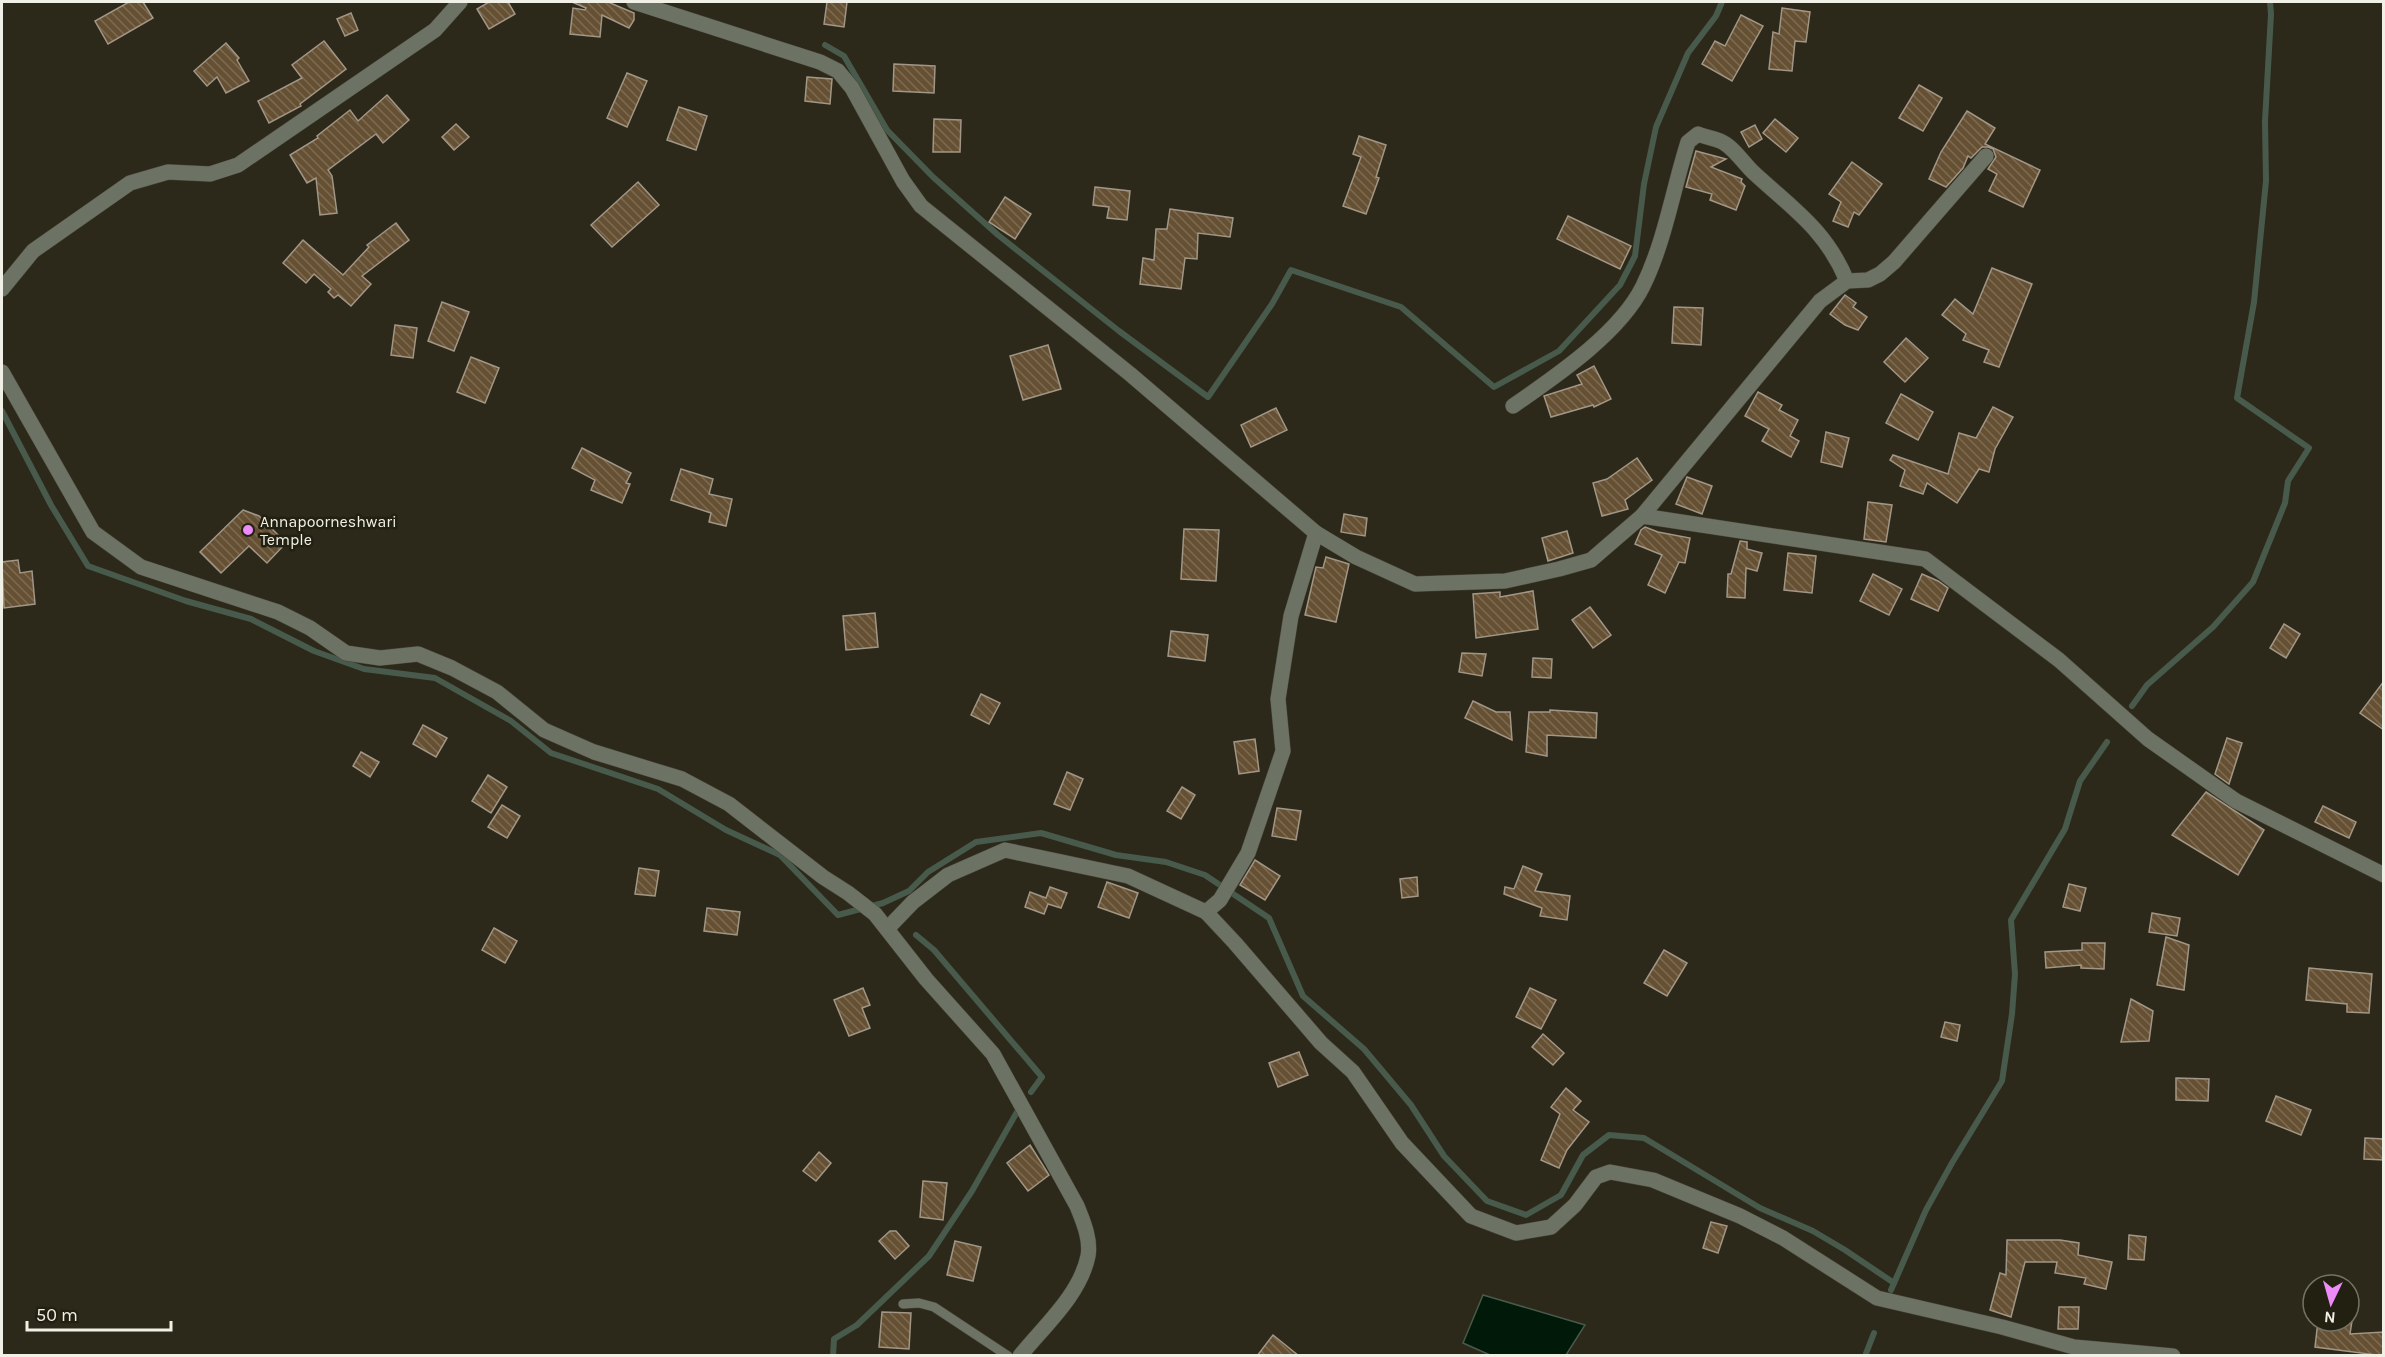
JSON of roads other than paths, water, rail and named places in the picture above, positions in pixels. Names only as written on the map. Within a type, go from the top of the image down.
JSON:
[{"type":"street","points":[[2,289],[33,251],[130,183],[168,172],[210,174],[238,165],[435,30],[460,2]]},
{"type":"street","points":[[634,2],[820,62],[838,70],[852,88],[903,181],[921,206],[1130,374],[1316,534],[1356,557],[1415,584],[1505,580],[1592,560],[1642,516],[1820,301],[1847,281],[1868,280],[1880,274],[1894,262],[1986,156]]},
{"type":"street","points":[[1514,406],[1557,375],[1621,319],[1642,286],[1660,241],[1688,142],[1698,135],[1722,141],[1755,174],[1792,205],[1826,240],[1847,281]]},
{"type":"street","points":[[2,372],[93,532],[141,567],[278,612],[310,628],[346,653],[380,657],[418,654],[452,668],[497,692],[544,730],[594,752],[682,779],[729,804],[874,914],[926,979],[993,1054],[1077,1206],[1086,1229],[1088,1254],[1080,1278],[1065,1302],[1020,1356]]},
{"type":"street","points":[[1642,516],[1925,560],[2059,660],[2148,739],[2236,801],[2384,876]]},
{"type":"street","points":[[1206,912],[1220,900],[1248,853],[1283,751],[1278,699],[1291,616],[1316,534]]},
{"type":"street","points":[[887,929],[913,902],[948,875],[1005,850],[1128,876],[1206,912],[1321,1043],[1353,1072],[1402,1143],[1471,1216],[1516,1233],[1551,1227],[1575,1205],[1596,1177],[1610,1172],[1653,1180],[1740,1216],[1782,1238],[1877,1298],[2002,1327],[2074,1347],[2173,1356]]},
{"type":"lane","points":[[903,1304],[919,1303],[934,1307],[1008,1356]]},
{"type":"waterway","points":[[825,45],[844,56],[887,130],[933,177],[998,235],[1119,331],[1208,397],[1272,304],[1291,270],[1401,307],[1494,387],[1559,351],[1620,285],[1635,256],[1644,184],[1656,127],[1688,53],[1716,16],[1722,2]]},
{"type":"waterway","points":[[2132,706],[2147,685],[2213,627],[2253,582],[2285,503],[2288,481],[2309,448],[2237,398],[2254,302],[2266,181],[2265,121],[2270,2]]},
{"type":"waterway","points":[[2,411],[51,505],[88,566],[186,601],[251,619],[314,651],[364,669],[435,678],[511,721],[551,753],[658,789],[726,830],[780,855],[838,915],[883,903],[909,891],[928,872],[976,842],[1041,833],[1116,855],[1166,862],[1205,875],[1269,918],[1303,996],[1364,1049],[1411,1105],[1444,1156],[1487,1201],[1526,1215],[1561,1195],[1583,1155],[1609,1135],[1644,1138],[1760,1208],[1813,1231],[1894,1283]]},
{"type":"waterway","points":[[1891,1290],[1926,1210],[2002,1081],[2012,1014],[2015,974],[2011,920],[2065,829],[2080,781],[2107,742]]},
{"type":"waterway","points":[[916,935],[934,950],[1042,1077],[1031,1092]]},
{"type":"waterway","points":[[833,1356],[834,1339],[857,1325],[929,1256],[972,1191],[1017,1112]]},
{"type":"waterway","points":[[1865,1356],[1874,1333]]},
{"type":"place","name":"Annapoorneshwari Temple","points":[[248,530]]}]
